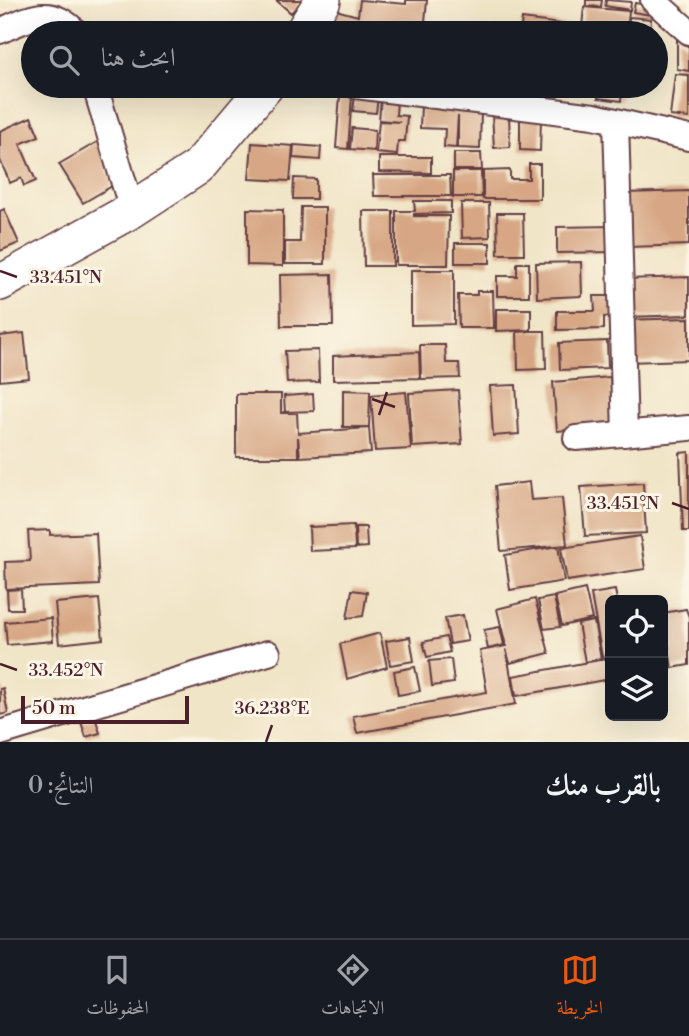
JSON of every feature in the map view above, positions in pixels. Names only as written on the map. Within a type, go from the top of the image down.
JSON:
[{"type":"street","points":[[310,21],[323,0]]},
{"type":"street","points":[[653,0],[689,32]]},
{"type":"street","points":[[23,21],[37,15],[62,21]]},
{"type":"street","points":[[0,31],[21,22]]},
{"type":"street","points":[[99,98],[132,210]]},
{"type":"street","points":[[0,283],[132,210],[198,167],[256,98]]},
{"type":"street","points":[[451,98],[594,116],[689,138]]},
{"type":"street","points":[[616,121],[625,434]]},
{"type":"street","points":[[576,438],[689,428]]},
{"type":"street","points":[[0,733],[268,653]]},
{"type":"building","points":[[276,0],[303,0],[291,13]]},
{"type":"building","points":[[360,0],[406,4],[406,0],[427,0],[425,21],[330,21],[332,9],[358,16]]},
{"type":"building","points":[[586,0],[602,0],[601,7],[586,6]]},
{"type":"building","points":[[606,0],[631,2],[630,10],[605,6]]},
{"type":"building","points":[[635,3],[653,6],[651,15],[633,12]]},
{"type":"building","points":[[584,7],[629,11],[628,21],[583,21]]},
{"type":"building","points":[[629,17],[651,19],[651,21],[629,21]]},
{"type":"building","points":[[677,39],[689,47],[689,71],[677,69]]},
{"type":"building","points":[[675,74],[689,75],[689,118],[670,116]]},
{"type":"building","points":[[340,98],[352,98],[348,149],[336,148]]},
{"type":"building","points":[[355,98],[378,98],[376,113],[353,111]]},
{"type":"building","points":[[598,98],[621,98],[621,101]]},
{"type":"building","points":[[381,99],[397,101],[396,115],[407,116],[405,141],[398,141],[397,155],[376,153],[379,121],[400,122],[379,120]]},
{"type":"building","points":[[421,105],[481,111],[480,149],[458,148],[458,116],[456,148],[444,147],[445,129],[420,128]]},
{"type":"building","points":[[492,113],[509,113],[510,147],[494,148]]},
{"type":"building","points":[[31,117],[39,136],[20,144],[36,181],[24,186],[21,178],[10,183],[0,160],[0,131]]},
{"type":"building","points":[[520,118],[541,118],[540,151],[520,150]]},
{"type":"building","points":[[352,128],[375,130],[374,151],[350,149]]},
{"type":"building","points":[[99,141],[112,186],[83,203],[59,164]]},
{"type":"building","points":[[252,143],[293,146],[290,181],[249,179]]},
{"type":"building","points":[[294,145],[321,147],[320,160],[293,158]]},
{"type":"building","points":[[454,153],[481,153],[482,170],[454,170]]},
{"type":"building","points":[[379,157],[431,157],[431,173],[379,172]]},
{"type":"building","points":[[529,164],[540,164],[540,199],[483,199],[483,171],[510,170],[510,179],[529,179]]},
{"type":"building","points":[[453,171],[481,171],[482,197],[453,197]]},
{"type":"building","points":[[373,175],[450,175],[451,196],[374,196]]},
{"type":"building","points":[[294,178],[316,179],[316,199],[293,199]]},
{"type":"building","points":[[689,191],[689,245],[627,247],[625,193]]},
{"type":"building","points":[[414,201],[451,201],[451,213],[414,214],[449,216],[448,265],[396,265],[396,211],[415,211]]},
{"type":"building","points":[[461,203],[489,203],[490,237],[462,238]]},
{"type":"building","points":[[301,207],[325,207],[325,264],[285,264],[285,242],[300,242]]},
{"type":"building","points":[[4,209],[19,243],[0,251],[0,211]]},
{"type":"building","points":[[247,209],[283,210],[283,266],[247,265]]},
{"type":"building","points":[[363,211],[393,211],[393,266],[364,266]]},
{"type":"building","points":[[497,213],[523,213],[524,254],[498,254]]},
{"type":"building","points":[[614,226],[614,252],[557,253],[557,227]]},
{"type":"building","points":[[455,243],[490,243],[490,263],[455,263]]},
{"type":"building","points":[[581,262],[582,296],[537,298],[536,263]]},
{"type":"building","points":[[517,263],[529,263],[529,296],[497,296],[497,276],[517,276]]},
{"type":"building","points":[[411,270],[454,270],[454,324],[411,325]]},
{"type":"building","points":[[332,274],[333,326],[281,326],[280,275]]},
{"type":"building","points":[[689,277],[689,315],[626,317],[625,279]]},
{"type":"building","points":[[477,291],[493,291],[494,328],[459,328],[458,295],[477,295]]},
{"type":"building","points":[[594,296],[612,296],[613,316],[604,317],[604,329],[557,330],[557,311],[595,311]]},
{"type":"building","points":[[496,309],[531,309],[531,330],[496,331]]},
{"type":"building","points":[[689,318],[689,360],[627,362],[625,320]]},
{"type":"building","points":[[545,331],[546,369],[518,370],[517,332]]},
{"type":"building","points":[[24,333],[29,378],[0,381],[0,336]]},
{"type":"building","points":[[607,341],[608,368],[560,370],[559,343]]},
{"type":"building","points":[[420,345],[445,345],[446,363],[459,363],[460,378],[421,379]]},
{"type":"building","points":[[318,350],[319,382],[287,383],[285,351]]},
{"type":"building","points":[[419,352],[420,378],[333,380],[333,356]]},
{"type":"building","points":[[610,377],[614,426],[557,431],[553,382]]},
{"type":"building","points":[[516,385],[519,434],[493,436],[490,386]]},
{"type":"building","points":[[343,390],[370,391],[369,427],[343,427]]},
{"type":"building","points":[[458,390],[462,444],[412,447],[409,393]]},
{"type":"building","points":[[406,392],[411,449],[375,451],[371,395]]},
{"type":"building","points":[[236,394],[281,394],[281,413],[297,413],[298,433],[369,428],[371,453],[300,457],[298,437],[298,457],[236,457]]},
{"type":"building","points":[[313,394],[314,411],[285,412],[284,396]]},
{"type":"building","points":[[689,452],[689,531],[683,531],[680,453]]},
{"type":"building","points":[[529,482],[531,500],[562,498],[567,545],[501,551],[495,486]]},
{"type":"building","points":[[643,483],[646,533],[585,536],[581,487]]},
{"type":"building","points":[[354,525],[355,549],[310,551],[309,527]]},
{"type":"building","points":[[355,527],[366,527],[367,547],[356,548]]},
{"type":"building","points":[[50,530],[50,535],[96,533],[99,585],[6,589],[5,562],[30,561],[28,531]]},
{"type":"building","points":[[640,536],[645,569],[567,581],[561,548]]},
{"type":"building","points":[[558,546],[564,581],[510,590],[505,555]]},
{"type":"building","points":[[21,589],[22,609],[8,609],[7,590]]},
{"type":"building","points":[[585,589],[592,619],[562,626],[555,596]]},
{"type":"building","points":[[352,590],[367,592],[363,616],[347,618]]},
{"type":"building","points":[[615,590],[616,595],[605,595],[605,657],[602,657],[591,594]]},
{"type":"building","points":[[554,597],[560,627],[544,629],[538,600]]},
{"type":"building","points":[[99,599],[103,639],[59,644],[55,603]]},
{"type":"building","points":[[535,599],[549,653],[510,663],[506,649],[516,704],[357,733],[353,716],[487,692],[480,651],[506,646],[497,609]]},
{"type":"building","points":[[686,609],[689,617],[689,665],[672,668],[668,644],[668,612]]},
{"type":"building","points":[[463,615],[468,641],[450,644],[445,618]]},
{"type":"building","points":[[51,618],[53,641],[7,645],[5,622]]},
{"type":"building","points":[[594,621],[601,659],[585,662],[578,624]]},
{"type":"building","points":[[500,627],[504,645],[488,649],[484,630]]},
{"type":"building","points":[[380,633],[387,667],[347,679],[340,644]]},
{"type":"building","points":[[410,637],[414,661],[390,665],[386,641]]},
{"type":"building","points":[[446,637],[450,652],[427,657],[423,642]]},
{"type":"building","points":[[451,659],[454,683],[432,686],[429,661]]},
{"type":"building","points":[[605,659],[605,680],[516,696],[513,676]]},
{"type":"building","points":[[415,667],[420,691],[398,695],[394,671]]},
{"type":"building","points":[[3,688],[8,713],[0,715],[0,689]]},
{"type":"building","points":[[95,717],[100,733],[86,737],[81,722]]}]
